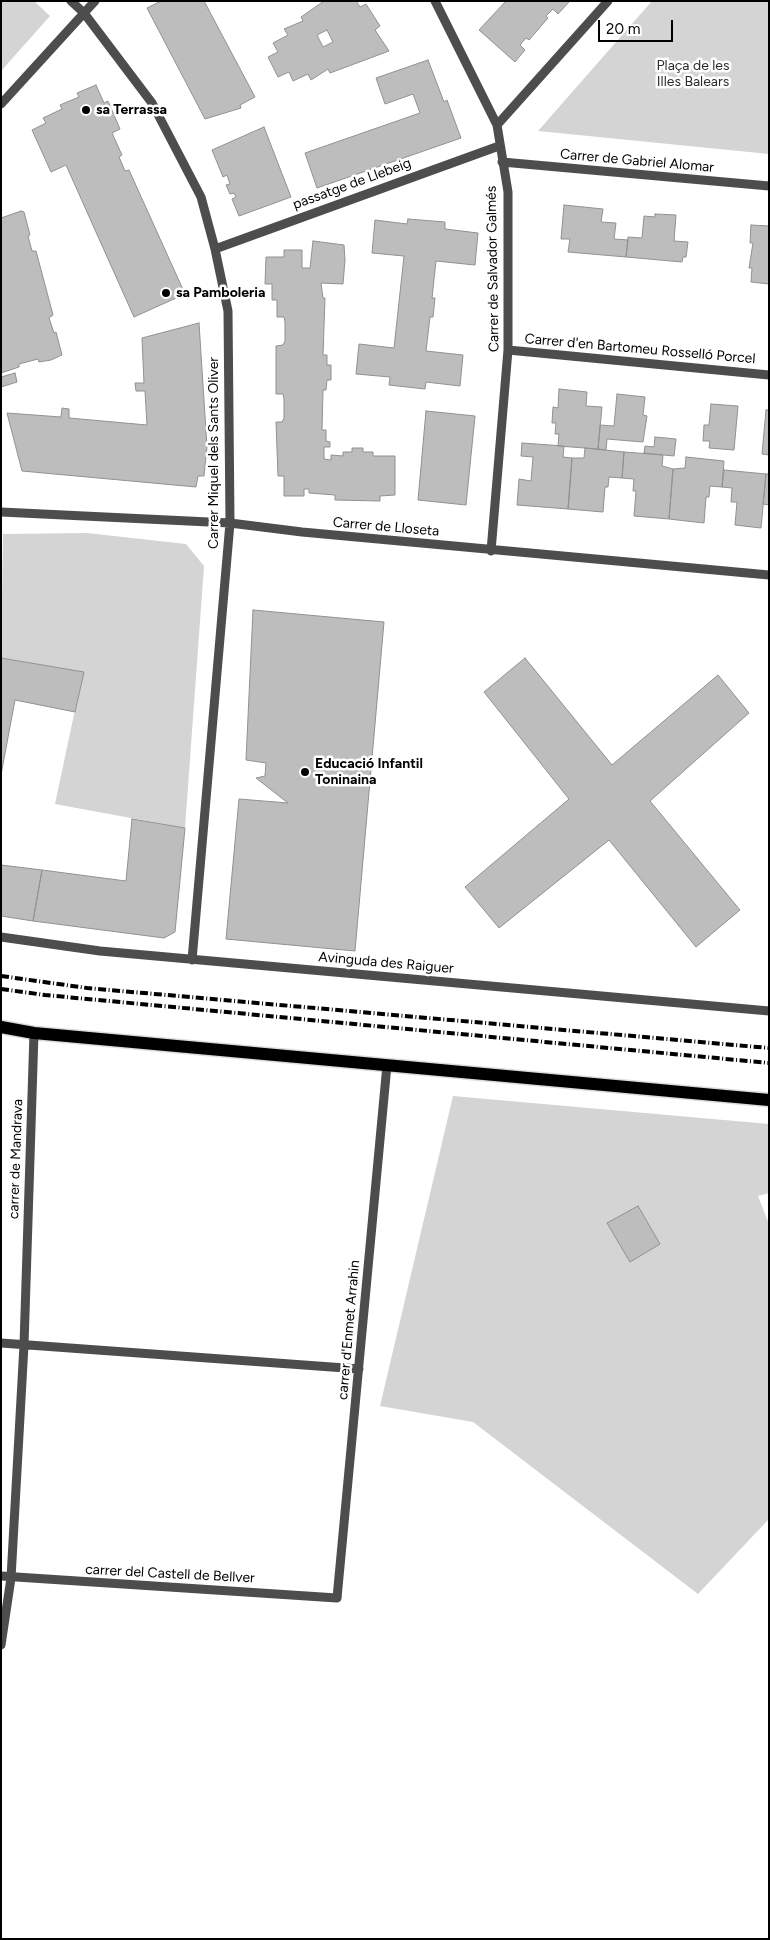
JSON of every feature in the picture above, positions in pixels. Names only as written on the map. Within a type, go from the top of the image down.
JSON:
[{"type":"main road","points":[[1,1027],[34,1033],[769,1100]]},
{"type":"street","name":"Carrer Miquel dels Sants Oliver","points":[[71,1],[84,13],[152,103],[202,197],[228,311],[230,523],[192,960]]},
{"type":"street","points":[[1,104],[95,1]]},
{"type":"street","name":"Carrer de Salvador Galmés","points":[[435,1],[497,124],[499,146],[508,192],[508,350],[491,550]]},
{"type":"street","points":[[497,124],[608,1]]},
{"type":"street","name":"passatge de Llebeig","points":[[215,249],[499,146]]},
{"type":"street","name":"Carrer de Gabriel Alomar","points":[[502,162],[769,186]]},
{"type":"street","name":"Carrer d'en Bartomeu Rosselló Porcel","points":[[508,350],[769,375]]},
{"type":"street","name":"Carrer de Lloseta","points":[[1,512],[230,523],[302,532],[769,575]]},
{"type":"street","name":"Avinguda des Raiguer","points":[[1,936],[100,952],[769,1011]]},
{"type":"street","name":"carrer de Mandrava","points":[[1,1644],[11,1578],[24,1345],[34,1033]]},
{"type":"street","name":"carrer d'Enmet Arrahin","points":[[337,1598],[386,1065]]},
{"type":"street","points":[[1,1343],[359,1369]]},
{"type":"street","name":"carrer del Castell de Bellver","points":[[1,1576],[337,1598]]},
{"type":"green space","points":[[1,1],[34,1],[50,16],[1,71]]},
{"type":"green space","name":"Plaça de les Illes Balears","points":[[652,1],[769,1],[769,154],[538,131]]},
{"type":"green space","points":[[87,533],[186,544],[204,566],[185,828],[55,804],[83,672],[1,658],[3,534]]},
{"type":"green space","points":[[453,1096],[769,1124],[769,1193],[758,1196],[769,1224],[769,1519],[698,1594],[473,1422],[380,1406]]},
{"type":"building","points":[[161,1],[204,1],[255,97],[240,105],[241,108],[205,119],[147,8]]},
{"type":"building","points":[[324,1],[356,1],[360,7],[366,4],[380,26],[375,30],[389,51],[330,73],[328,69],[311,80],[308,74],[293,81],[289,72],[278,77],[268,57],[278,52],[273,43],[288,35],[284,29],[303,21],[301,17]],"holes":[[[327,30],[333,42],[323,47],[317,35]]]},
{"type":"building","points":[[506,1],[569,2],[558,14],[553,9],[546,16],[548,18],[529,40],[526,38],[520,45],[525,50],[515,62],[479,30]]},
{"type":"building","points":[[428,60],[444,102],[447,100],[461,138],[317,188],[305,153],[420,113],[413,94],[385,104],[376,78]]},
{"type":"building","points":[[96,85],[104,103],[108,101],[120,129],[112,133],[122,155],[119,157],[125,171],[129,170],[185,294],[134,317],[66,165],[51,172],[32,130],[46,123],[43,118],[62,109],[60,105],[79,97],[77,93]]},
{"type":"building","points":[[264,127],[291,197],[239,216],[232,199],[236,197],[234,193],[230,194],[226,185],[230,184],[227,175],[223,177],[212,150]]},
{"type":"building","points":[[564,205],[603,209],[601,222],[616,223],[614,239],[628,240],[626,257],[568,252],[570,239],[561,239]]},
{"type":"building","points":[[21,211],[24,212],[32,251],[36,251],[53,315],[49,318],[54,333],[56,332],[62,355],[51,360],[39,362],[38,359],[19,364],[19,367],[1,373],[1,218]]},
{"type":"building","points":[[655,214],[676,215],[674,241],[688,242],[686,257],[683,257],[682,262],[626,257],[628,237],[642,238],[644,216],[655,217]]},
{"type":"building","points":[[408,219],[445,222],[445,229],[478,233],[475,265],[436,261],[432,298],[435,298],[433,317],[430,317],[426,351],[463,355],[460,386],[426,382],[425,389],[389,385],[390,377],[356,374],[359,344],[394,348],[404,256],[372,253],[375,220],[407,224]]},
{"type":"building","points":[[751,225],[769,226],[769,284],[751,282],[752,268],[749,268],[753,243],[750,243]]},
{"type":"building","points":[[313,241],[344,245],[345,260],[343,284],[321,283],[323,298],[325,298],[323,355],[327,355],[327,365],[331,365],[331,380],[327,380],[326,390],[323,390],[322,430],[326,430],[326,441],[330,442],[330,447],[324,447],[324,459],[331,460],[331,455],[343,456],[343,452],[352,452],[352,448],[363,448],[363,452],[373,452],[373,456],[395,456],[395,495],[380,496],[380,501],[335,500],[335,495],[309,493],[309,489],[304,489],[304,496],[284,496],[284,476],[278,476],[276,422],[282,422],[284,418],[284,399],[283,394],[276,394],[276,346],[283,345],[285,341],[285,322],[284,317],[277,317],[277,300],[272,300],[272,284],[265,284],[266,257],[284,257],[284,250],[302,250],[302,268],[310,268]]},
{"type":"building","points":[[199,323],[207,447],[204,476],[198,476],[196,487],[22,471],[7,413],[61,417],[62,408],[69,409],[69,418],[147,425],[145,391],[136,391],[135,383],[144,383],[142,338]]},
{"type":"building","points":[[15,373],[17,382],[1,387],[1,377]]},
{"type":"building","points":[[559,389],[587,392],[586,406],[602,407],[598,449],[558,446],[559,434],[555,434],[556,423],[552,423],[553,407],[558,408]]},
{"type":"building","points":[[617,394],[645,397],[643,415],[647,416],[643,442],[607,439],[606,450],[598,449],[600,425],[614,426]]},
{"type":"building","points":[[711,404],[738,406],[734,450],[709,448],[710,441],[703,441],[704,425],[709,425]]},
{"type":"building","points":[[766,410],[769,410],[769,455],[762,454]]},
{"type":"building","points":[[426,411],[475,416],[466,505],[418,500]]},
{"type":"building","points":[[655,437],[676,439],[674,456],[644,453],[645,446],[654,447]]},
{"type":"building","points":[[522,443],[564,446],[563,457],[572,458],[568,509],[517,505],[519,479],[531,481],[533,457],[521,456]]},
{"type":"building","points":[[585,448],[624,452],[622,478],[609,477],[608,487],[605,487],[603,512],[568,509],[572,458],[584,458]]},
{"type":"building","points":[[624,452],[663,455],[662,466],[673,469],[669,519],[634,516],[636,491],[633,491],[634,479],[622,478]]},
{"type":"building","points":[[686,457],[724,461],[722,487],[710,486],[709,497],[706,497],[704,523],[669,519],[673,469],[685,468]]},
{"type":"building","points":[[724,470],[766,474],[761,528],[735,525],[737,502],[731,502],[732,488],[722,487]]},
{"type":"building","points":[[766,474],[769,474],[769,505],[763,504]]},
{"type":"building","name":"Educació Infantil Toninaina","points":[[253,610],[384,622],[355,951],[226,939],[239,799],[288,803],[256,778],[265,776],[266,763],[246,760]]},
{"type":"building","points":[[1,658],[84,672],[75,712],[15,700],[1,775]]},
{"type":"building","points":[[525,658],[612,765],[718,675],[749,713],[650,801],[740,910],[696,947],[609,840],[499,928],[465,887],[569,799],[484,692]]},
{"type":"building","points":[[132,819],[185,828],[175,932],[164,938],[33,921],[42,870],[126,881]]},
{"type":"building","points":[[1,865],[42,870],[33,921],[1,916]]},
{"type":"building","points":[[638,1206],[660,1244],[630,1262],[607,1223]]},
{"type":"railway","points":[[1,976],[87,988],[769,1048]]},
{"type":"railway","points":[[1,989],[45,995],[769,1063]]},
{"type":"place","name":"sa Terrassa","points":[[86,110]]},
{"type":"place","name":"sa Pamboleria","points":[[166,293]]},
{"type":"place","name":"Educació Infantil Toninaina","points":[[305,772]]}]
